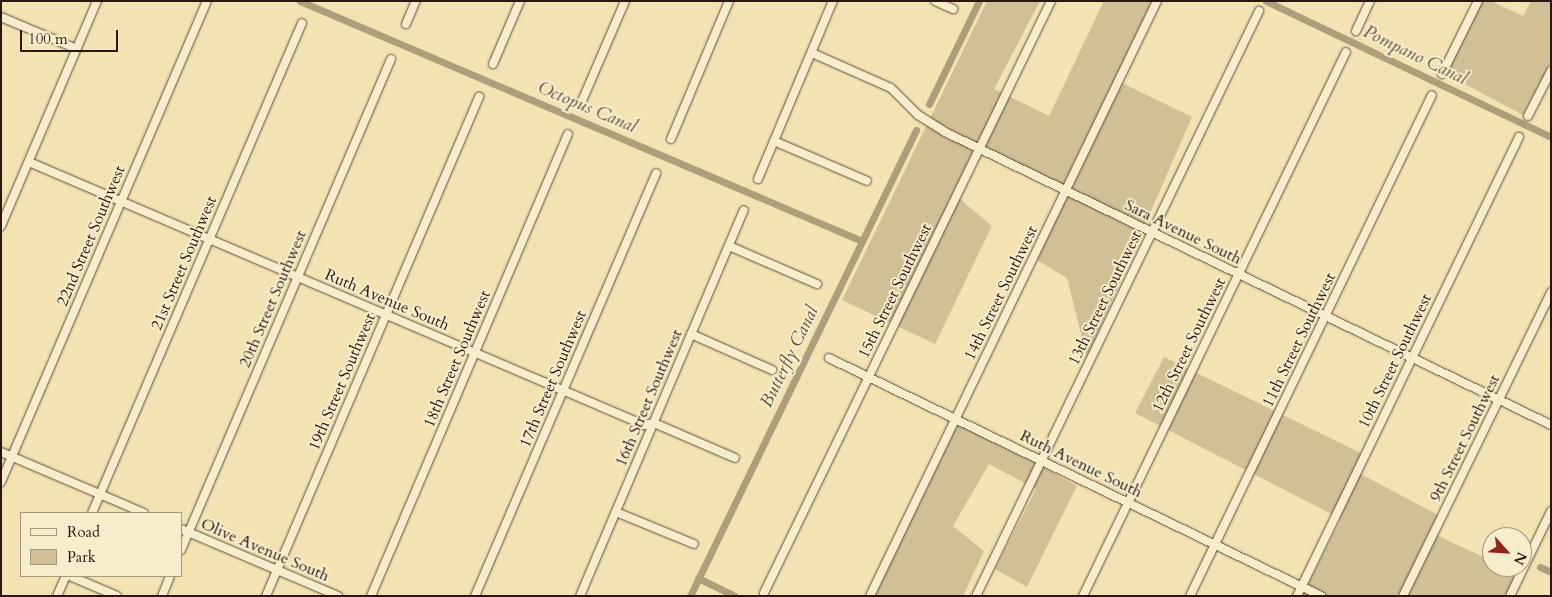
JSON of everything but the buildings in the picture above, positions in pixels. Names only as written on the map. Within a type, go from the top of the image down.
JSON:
[{"type":"street","points":[[1,226],[97,1]]},
{"type":"street","name":"22nd Street Southwest","points":[[1,482],[206,1]]},
{"type":"street","points":[[406,24],[416,1]]},
{"type":"street","points":[[493,64],[520,1]]},
{"type":"street","points":[[582,101],[625,1]]},
{"type":"street","points":[[671,139],[729,1]]},
{"type":"street","points":[[758,179],[834,1]]},
{"type":"street","points":[[935,1],[953,9]]},
{"type":"street","name":"15th Street Southwest","points":[[764,593],[1050,1]]},
{"type":"street","name":"14th Street Southwest","points":[[870,596],[1157,1]]},
{"type":"street","points":[[1356,31],[1370,1]]},
{"type":"street","points":[[1442,74],[1478,1]]},
{"type":"street","name":"13th Street Southwest","points":[[976,596],[1259,11]]},
{"type":"street","points":[[1,17],[77,49]]},
{"type":"street","name":"21st Street Southwest","points":[[92,512],[302,23]]},
{"type":"street","name":"12th Street Southwest","points":[[1083,596],[1346,52]]},
{"type":"street","name":"Sara Avenue South","points":[[812,53],[891,88],[925,120],[980,148],[1551,425]]},
{"type":"street","name":"20th Street Southwest","points":[[182,545],[185,531],[298,277],[391,59]]},
{"type":"street","points":[[1528,116],[1551,71]]},
{"type":"street","name":"11th Street Southwest","points":[[1190,596],[1432,95]]},
{"type":"street","name":"19th Street Southwest","points":[[266,596],[479,97]]},
{"type":"street","name":"18th Street Southwest","points":[[371,596],[568,134]]},
{"type":"street","name":"10th Street Southwest","points":[[1297,596],[1519,137]]},
{"type":"street","points":[[774,141],[867,181]]},
{"type":"street","name":"Ruth Avenue South","points":[[28,162],[644,425],[654,423],[735,458]]},
{"type":"street","name":"17th Street Southwest","points":[[475,596],[656,173]]},
{"type":"street","name":"16th Street Southwest","points":[[580,596],[744,210]]},
{"type":"street","points":[[729,246],[817,284]]},
{"type":"street","name":"9th Street Southwest","points":[[1404,596],[1551,292]]},
{"type":"street","points":[[691,334],[772,370]]},
{"type":"street","name":"Ruth Avenue South","points":[[829,358],[1321,596]]},
{"type":"street","points":[[1,452],[142,512]]},
{"type":"street","points":[[1510,596],[1551,511]]},
{"type":"street","points":[[616,512],[694,544]]},
{"type":"street","name":"Olive Avenue South","points":[[185,531],[338,596]]},
{"type":"street","points":[[57,596],[66,577]]},
{"type":"street","points":[[72,577],[118,596]]},
{"type":"street","points":[[162,596],[170,577]]},
{"type":"green space","points":[[987,1],[1040,1],[994,89],[1049,116],[1104,1],[1153,1],[1118,81],[1192,117],[1087,358],[1067,278],[1035,259],[1066,194],[976,151],[954,194],[992,226],[935,344],[842,300]]},
{"type":"green space","points":[[1476,1],[1491,1],[1523,16],[1531,1],[1551,1],[1551,62],[1523,115],[1440,71]]},
{"type":"green space","points":[[1164,357],[1365,455],[1357,472],[1442,517],[1434,534],[1482,556],[1482,577],[1520,577],[1511,596],[1302,596],[1341,519],[1135,413]]},
{"type":"green space","points":[[959,420],[1077,486],[1027,587],[995,569],[1036,489],[989,464],[953,526],[984,551],[963,596],[866,596]]},
{"type":"waterway","name":"Octopus Canal","points":[[300,1],[862,241]]},
{"type":"waterway","name":"Butterfly Canal","points":[[929,104],[979,1]]},
{"type":"waterway","name":"Pompano Canal","points":[[1266,1],[1551,137]]},
{"type":"waterway","name":"Butterfly Canal","points":[[690,596],[916,130]]},
{"type":"waterway","points":[[1540,567],[1551,572]]},
{"type":"waterway","points":[[698,578],[735,596]]}]
